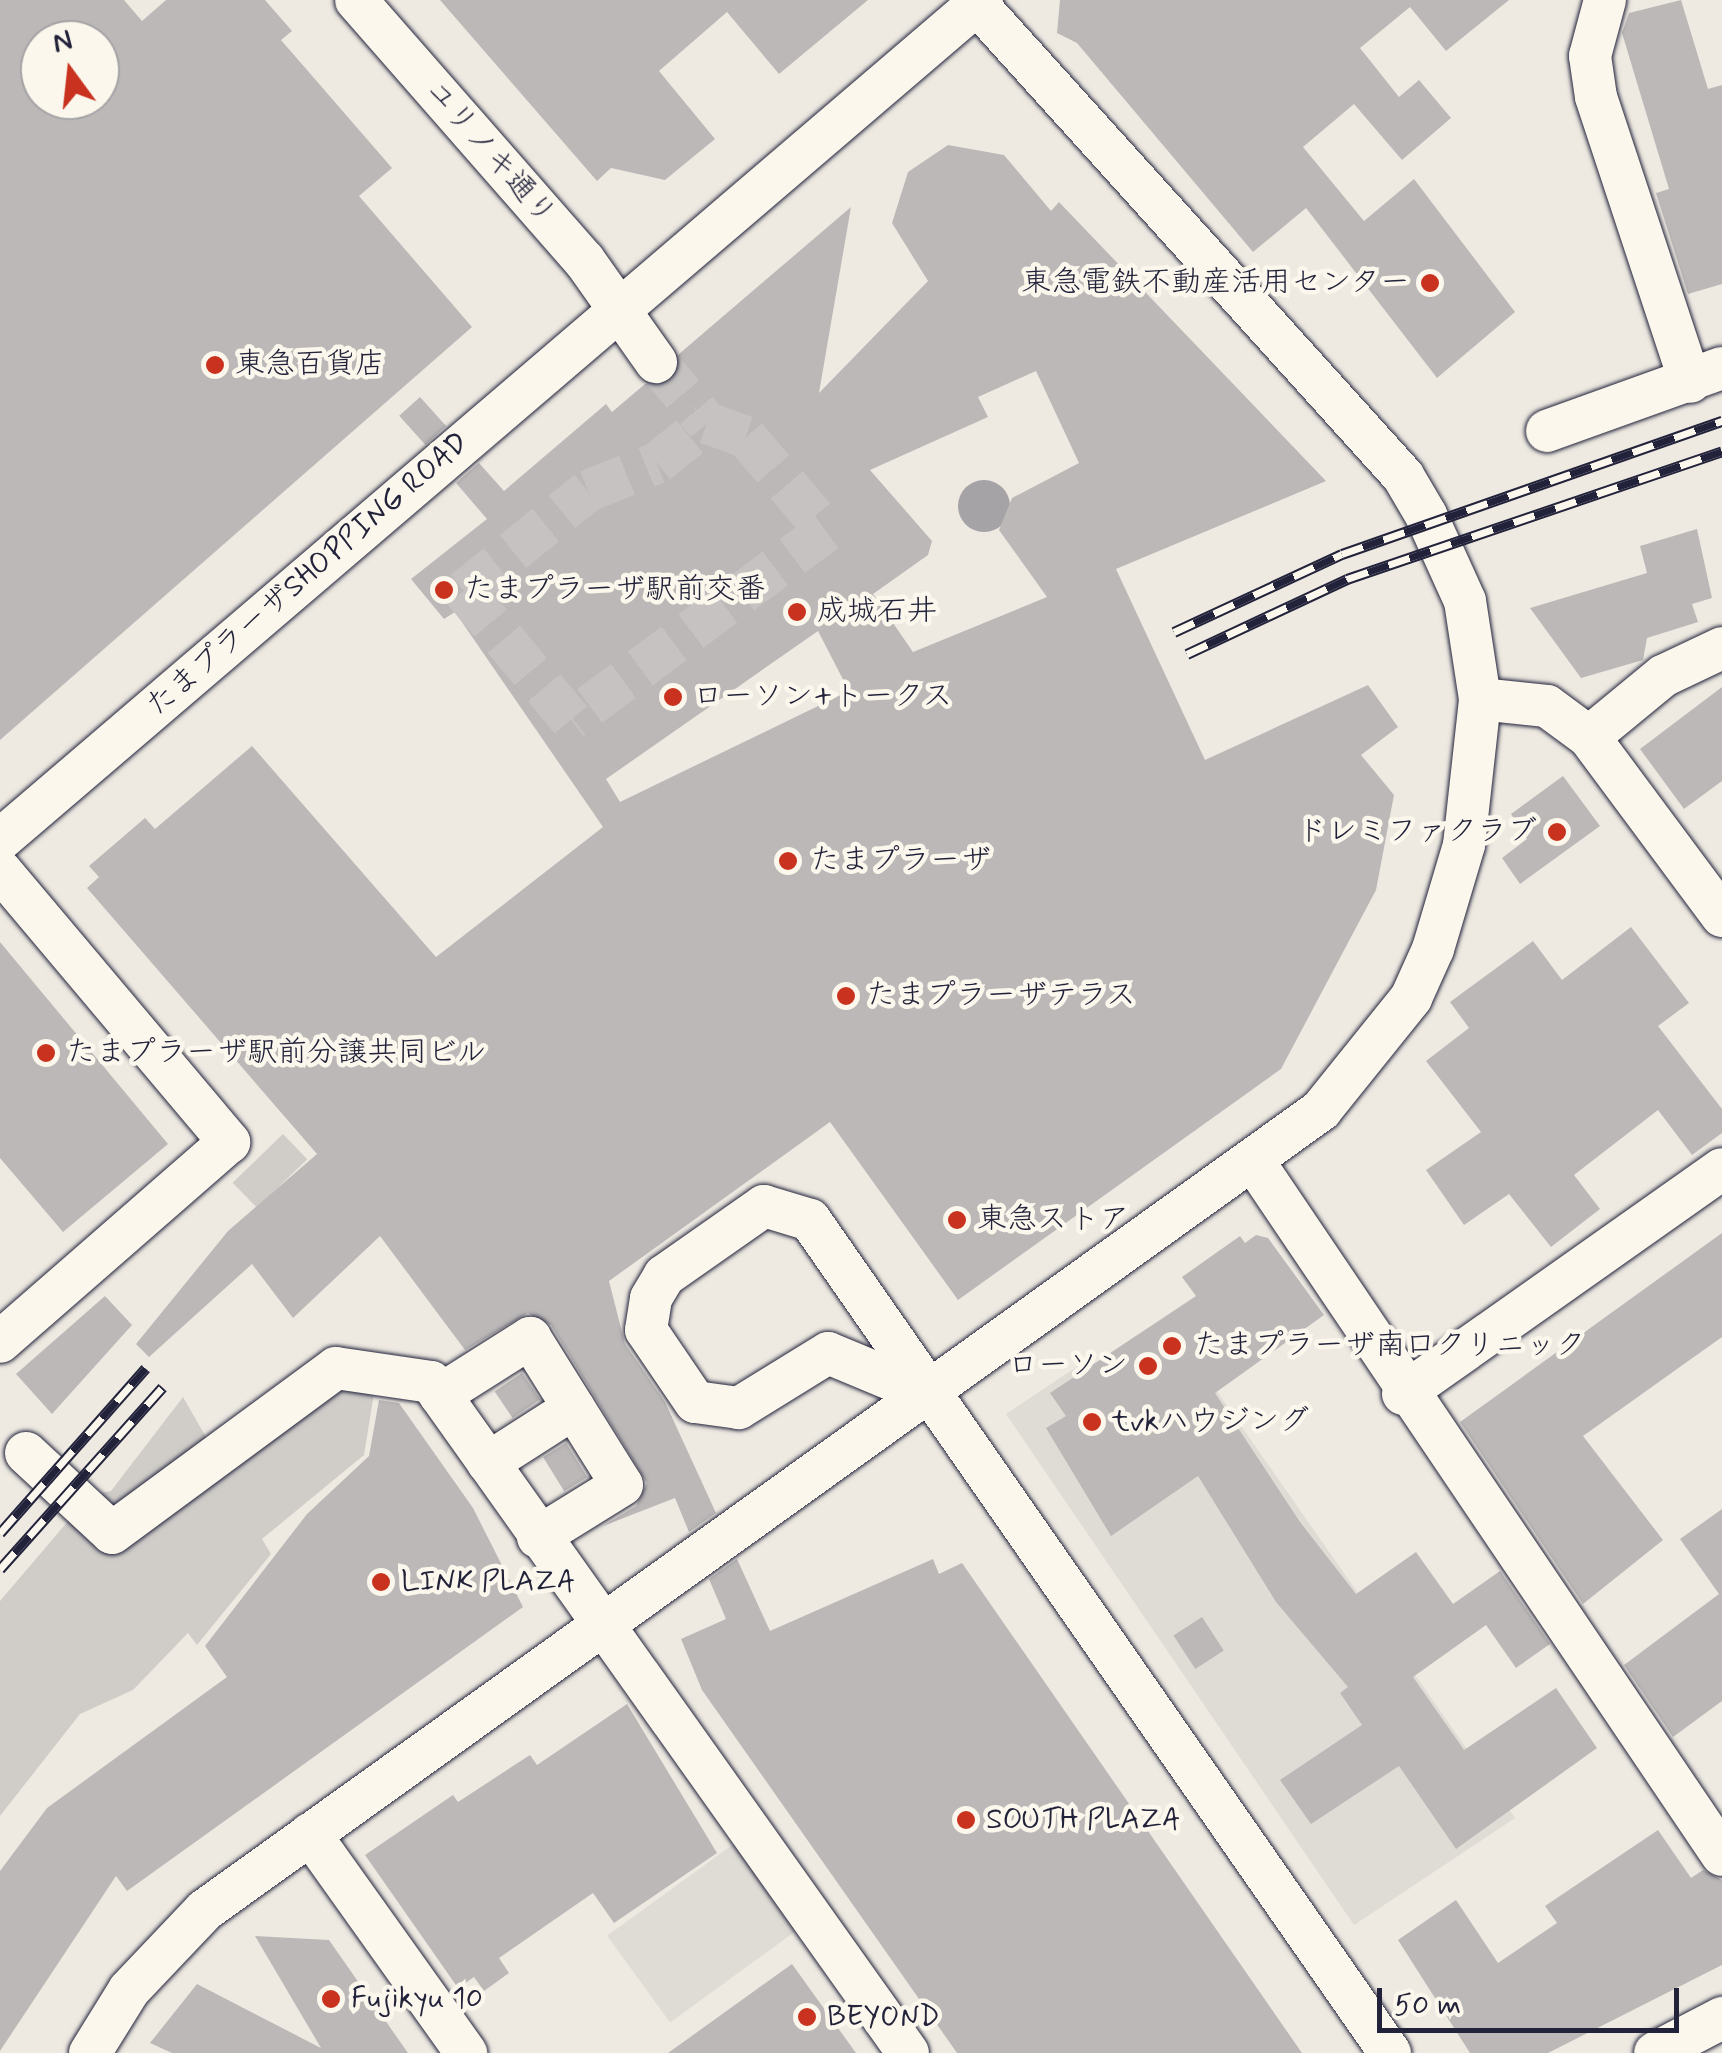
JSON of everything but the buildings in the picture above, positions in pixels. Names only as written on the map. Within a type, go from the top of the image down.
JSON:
[{"type":"street","name":"ユリノキ通り","points":[[356,0],[584,260],[616,311],[656,362]]},
{"type":"street","points":[[1546,431],[1706,375],[1596,98],[1590,56],[1605,0]]},
{"type":"street","name":"たまプラーザSHOPPING ROAD","points":[[0,840],[977,1]]},
{"type":"street","points":[[90,2053],[128,1990],[204,1910],[1254,1162],[1320,1110],[1411,998],[1464,845],[1480,698],[1465,601],[1403,476],[977,1]]},
{"type":"street","points":[[1589,736],[1663,676],[1722,648]]},
{"type":"street","points":[[1480,698],[1546,706],[1589,736],[1722,916]]},
{"type":"street","points":[[0,870],[229,1142],[0,1342]]},
{"type":"street","points":[[1254,1162],[1404,1394],[1722,1855]]},
{"type":"street","points":[[1404,1394],[1722,1169]]},
{"type":"street","points":[[929,1395],[828,1353],[739,1408],[695,1402],[646,1330],[651,1298],[664,1276],[764,1206],[791,1208],[836,1254],[929,1395],[1390,2053]]},
{"type":"street","points":[[440,1395],[530,1338],[622,1485],[538,1537]]},
{"type":"street","points":[[26,1453],[112,1533],[336,1368],[431,1382],[602,1628],[908,2053]]},
{"type":"street","points":[[488,1463],[574,1408]]},
{"type":"street","points":[[310,1834],[466,2053]]},
{"type":"street","points":[[1655,2053],[1722,2018]]},
{"type":"shaded area","points":[[984,480],[1002,488],[1010,506],[1002,524],[984,532],[966,524],[958,506],[966,488]]},
{"type":"shaded area","points":[[283,1134],[307,1159],[257,1208],[233,1183]]},
{"type":"shaded area","points":[[1090,1358],[1143,1437],[1216,1390],[1515,1818],[1354,1925],[1006,1414]]},
{"type":"shaded area","points":[[338,1376],[376,1381],[364,1455],[262,1539],[271,1554],[197,1645],[188,1633],[133,1690],[80,1714],[0,1816],[0,1601],[69,1520],[108,1544]]},
{"type":"shaded area","points":[[183,1397],[210,1444],[113,1513],[95,1494],[111,1491]]},
{"type":"shaded area","points":[[735,1843],[798,1930],[670,2022],[607,1936]]},
{"type":"tunnel","points":[[656,362],[707,423],[746,437],[826,531],[571,720],[464,591],[588,491],[657,463],[707,423]]},
{"type":"railway","points":[[1174,632],[1342,554],[1722,421]]},
{"type":"railway","points":[[1187,654],[1347,579],[1722,451]]},
{"type":"railway","points":[[0,1533],[146,1368]]},
{"type":"railway","points":[[0,1569],[163,1387]]},
{"type":"place","name":"東急電鉄不動産活用センター","points":[[1430,283]]},
{"type":"place","name":"東急百貨店","points":[[215,365]]},
{"type":"place","name":"たまプラーザ駅前交番","points":[[444,590]]},
{"type":"place","name":"成城石井","points":[[797,612]]},
{"type":"place","name":"ローソン+トークス","points":[[673,697]]},
{"type":"place","name":"ドレミファクラブ","points":[[1557,832]]},
{"type":"place","name":"たまプラーザ","points":[[788,861]]},
{"type":"place","name":"たまプラーザテラス","points":[[846,996]]},
{"type":"place","name":"たまプラーザ駅前分譲共同ビル","points":[[46,1053]]},
{"type":"place","name":"東急ストア","points":[[957,1220]]},
{"type":"place","name":"たまプラーザ南口クリニック","points":[[1172,1346]]},
{"type":"place","name":"ローソン","points":[[1148,1366]]},
{"type":"place","name":"tvkハウジング","points":[[1092,1422]]},
{"type":"place","name":"LINK PLAZA","points":[[381,1582]]},
{"type":"place","name":"SOUTH PLAZA","points":[[966,1820]]},
{"type":"place","name":"Fujikyu 10","points":[[331,1999]]},
{"type":"place","name":"BEYOND","points":[[807,2017]]}]
